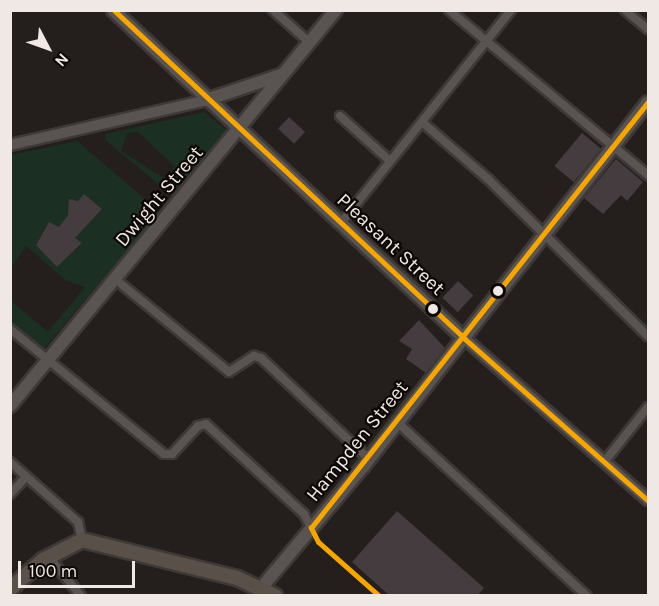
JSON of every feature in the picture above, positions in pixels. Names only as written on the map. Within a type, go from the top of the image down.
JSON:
[{"type":"main road","name":"Pleasant Street","points":[[113,10],[206,100],[241,129],[464,338]]},
{"type":"main road","name":"Dwight Street","points":[[10,406],[241,129],[336,10]]},
{"type":"main road","points":[[206,100],[285,73]]},
{"type":"main road","name":"Hampden Street","points":[[262,587],[398,423],[648,102]]},
{"type":"main road","points":[[10,589],[48,556],[82,540],[262,587],[275,596]]},
{"type":"street","points":[[273,10],[310,43]]},
{"type":"street","points":[[449,10],[648,175]]},
{"type":"street","points":[[340,223],[511,10]]},
{"type":"street","points":[[625,10],[648,29]]},
{"type":"street","points":[[10,145],[206,100]]},
{"type":"street","points":[[340,116],[390,160]]},
{"type":"street","points":[[422,122],[648,336]]},
{"type":"street","points":[[115,279],[229,372],[254,356],[261,358],[369,459]]},
{"type":"street","points":[[10,329],[164,454],[172,454],[198,426],[206,424],[304,514],[311,528]]},
{"type":"street","name":"Pleasant Street","points":[[464,338],[648,500]]},
{"type":"street","points":[[605,461],[648,407]]},
{"type":"street","points":[[398,423],[587,596]]},
{"type":"street","points":[[10,462],[78,522],[82,540]]},
{"type":"street","points":[[10,494],[26,477]]},
{"type":"street","points":[[48,556],[81,596]]},
{"type":"green space","points":[[204,112],[228,131],[173,196],[105,140],[106,134]],"holes":[[[138,132],[174,166],[167,180],[121,151],[127,133]]]},
{"type":"green space","points":[[77,141],[160,212],[43,350],[11,323],[11,301],[48,332],[85,287],[67,281],[26,246],[11,268],[11,155]],"holes":[[[84,194],[102,209],[75,238],[82,244],[57,267],[36,244],[49,222],[59,227],[68,215],[70,198],[77,204]]]},
{"type":"building","points":[[289,117],[305,132],[294,144],[278,129]]},
{"type":"building","points":[[582,133],[601,149],[574,182],[554,166]]},
{"type":"building","points":[[616,159],[643,182],[627,201],[621,195],[603,214],[584,198]]},
{"type":"building","points":[[84,194],[102,209],[75,238],[82,243],[57,267],[36,245],[49,222],[59,227],[68,215],[69,199],[78,201]]},
{"type":"building","points":[[458,281],[473,295],[458,312],[442,298]]},
{"type":"building","points":[[419,320],[445,348],[426,373],[406,359],[412,349],[399,341]]},
{"type":"building","points":[[397,511],[484,588],[477,596],[390,596],[352,562]]},
{"type":"transit line","points":[[114,10],[464,338],[648,500]]},
{"type":"transit line","points":[[379,596],[318,542],[311,528],[648,102]]}]
